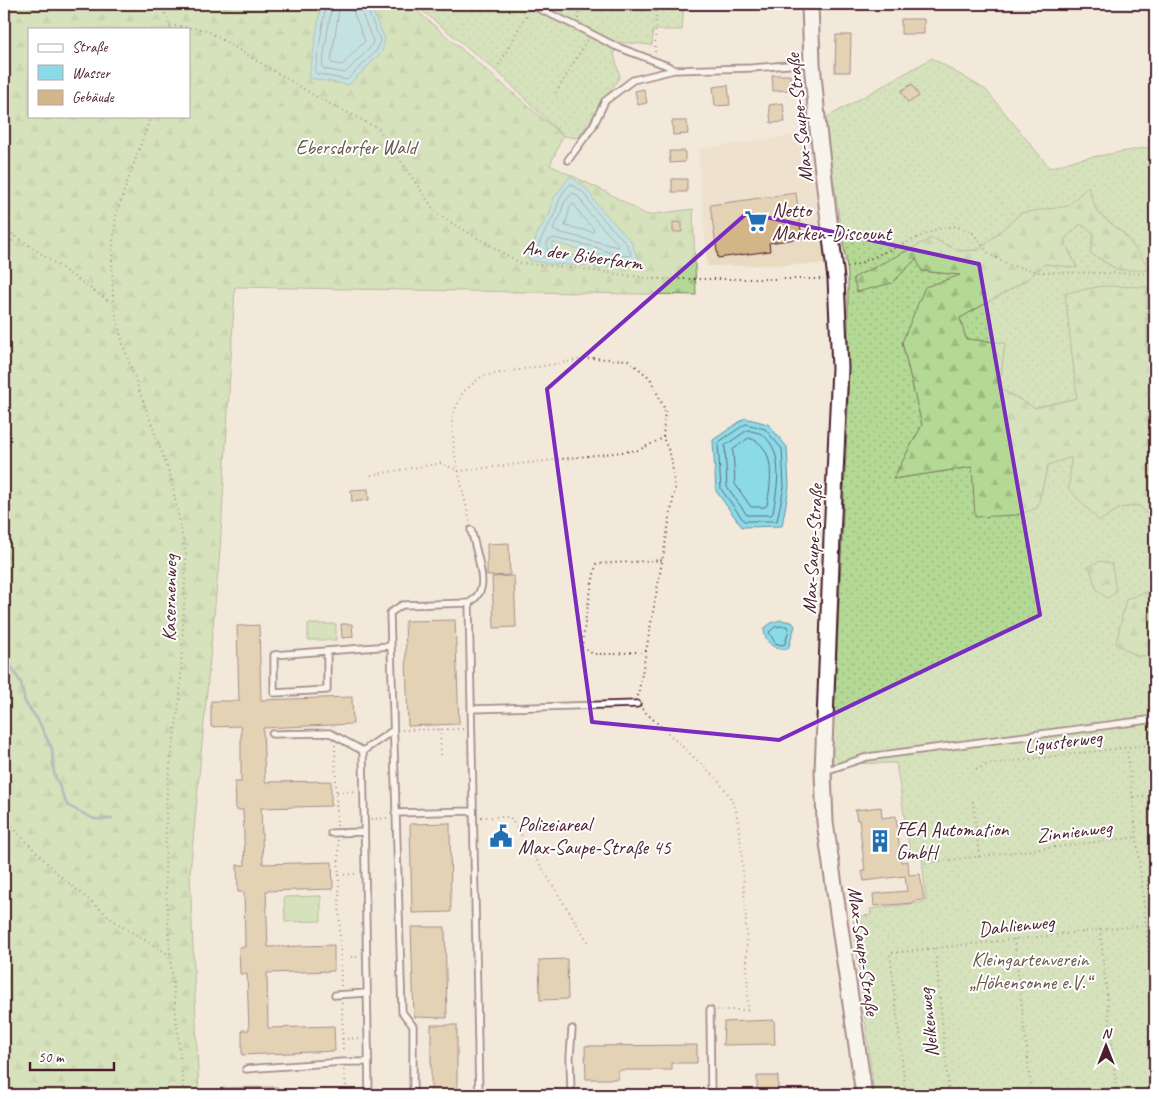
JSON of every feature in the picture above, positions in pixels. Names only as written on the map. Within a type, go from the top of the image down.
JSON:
[{"type":"street","name":"Max-Saupe-Straße","points":[[810,4],[812,63],[818,129],[836,275],[840,368],[823,772],[825,822],[864,1095]]},
{"type":"lane","points":[[825,4],[913,4]]},
{"type":"lane","points":[[530,5],[615,46],[656,61],[674,70]]},
{"type":"lane","points":[[568,160],[593,126],[605,101],[633,80],[674,70],[752,68],[812,63]]},
{"type":"lane","points":[[413,1095],[413,1026],[402,1012],[392,731],[390,613],[402,605],[469,604],[475,599],[482,587],[481,570],[471,530]]},
{"type":"lane","points":[[469,604],[479,1095]]},
{"type":"lane","points":[[327,652],[327,690],[274,693],[274,655],[390,646]]},
{"type":"lane","points":[[471,709],[637,704]]},
{"type":"lane","points":[[823,772],[867,757],[1155,719]]},
{"type":"lane","points":[[363,751],[392,731]]},
{"type":"lane","points":[[272,734],[330,733],[363,751]]},
{"type":"lane","points":[[363,751],[369,1095]]},
{"type":"lane","points":[[395,812],[473,811]]},
{"type":"lane","points":[[334,833],[364,832]]},
{"type":"lane","points":[[334,995],[368,993]]},
{"type":"lane","points":[[710,1010],[710,1095]]},
{"type":"lane","points":[[571,1095],[570,1057],[572,1029]]},
{"type":"lane","points":[[246,1069],[368,1062]]},
{"type":"path","points":[[161,4],[170,25]]},
{"type":"path","points":[[578,27],[579,4]]},
{"type":"path","points":[[656,4],[654,44],[656,61]]},
{"type":"path","points":[[498,65],[530,5]]},
{"type":"path","name":"An der Biberfarm","points":[[170,25],[206,30],[322,100],[378,128],[437,214],[520,264],[582,269],[654,279],[836,275],[937,229],[956,226],[972,232],[989,254],[1009,265],[1039,272],[1154,274]]},
{"type":"path","points":[[556,93],[590,34]]},
{"type":"path","name":"Kasernenweg","points":[[150,118],[116,214],[112,254],[114,304],[125,351],[171,478],[186,556],[180,698],[167,786],[165,870],[170,955],[184,1095]]},
{"type":"path","points":[[4,228],[114,304]]},
{"type":"path","points":[[4,254],[15,236]]},
{"type":"path","points":[[1154,274],[1149,364],[1155,396]]},
{"type":"path","points":[[471,530],[454,451],[452,416],[463,392],[482,376],[591,358],[628,360],[650,378],[665,410],[663,438],[671,456],[675,489],[637,704],[716,778],[730,795],[736,810],[741,844],[746,920],[748,1010],[710,1010]]},
{"type":"path","points":[[366,476],[441,463],[458,471],[639,450],[663,438]]},
{"type":"path","points":[[646,651],[593,654],[582,647],[586,615],[596,564],[663,560]]},
{"type":"path","points":[[440,729],[441,760]]},
{"type":"path","points":[[392,731],[472,729]]},
{"type":"path","points":[[339,737],[336,746],[334,833],[338,875],[343,1062],[347,1095]]},
{"type":"path","name":"Ligusterweg","points":[[976,769],[989,764],[1155,744]]},
{"type":"path","points":[[1127,747],[1155,1009]]},
{"type":"path","points":[[336,792],[363,791]]},
{"type":"path","points":[[1133,797],[1155,795]]},
{"type":"path","points":[[973,801],[979,857]]},
{"type":"path","points":[[4,814],[11,826],[58,874],[118,924],[170,955]]},
{"type":"path","points":[[496,816],[510,817],[590,945]]},
{"type":"path","points":[[4,828],[11,826]]},
{"type":"path","name":"Zinnienweg","points":[[925,863],[1138,838]]},
{"type":"path","points":[[338,875],[365,874]]},
{"type":"path","points":[[1142,881],[1155,880]]},
{"type":"path","name":"Dahlienweg","points":[[906,1095],[890,953],[1146,924]]},
{"type":"path","points":[[1100,929],[1117,1095]]},
{"type":"path","points":[[1014,939],[1032,1095]]},
{"type":"path","name":"Nelkenweg","points":[[935,948],[950,1095]]},
{"type":"path","points":[[340,957],[366,956]]},
{"type":"path","points":[[1150,965],[1155,964]]},
{"type":"path","points":[[342,1039],[368,1038]]},
{"type":"highlighted area","points":[[747,213],[979,264],[1040,615],[779,740],[592,722],[547,389]]},
{"type":"shaded area","points":[[809,133],[829,264],[707,266],[698,149]]},
{"type":"green space","name":"Ebersdorfer Wald","points":[[4,4],[409,4],[563,136],[550,165],[608,193],[647,215],[693,209],[696,295],[235,287],[220,551],[190,873],[199,1095],[4,1095]]},
{"type":"green space","points":[[414,4],[684,4],[682,30],[653,30],[652,45],[616,42],[614,54],[620,77],[578,138],[563,136],[499,73]]},
{"type":"green space","name":"Kleingartenverein „Höhensonne e.V.“","points":[[932,58],[986,90],[1050,168],[1075,160],[1155,146],[1155,353],[1147,355],[1077,398],[1034,408],[999,388],[1005,343],[966,339],[960,318],[1025,281],[1045,264],[1077,267],[1064,240],[1080,224],[1094,233],[1090,253],[1118,270],[1125,235],[1097,212],[1087,187],[1068,207],[1021,213],[979,250],[959,251],[932,238],[917,259],[922,271],[962,275],[902,342],[922,425],[893,479],[972,467],[1037,508],[1048,464],[1071,457],[1120,508],[1139,505],[1151,518],[1155,517],[1155,546],[1137,656],[1155,655],[1155,1095],[874,1095],[853,917],[871,915],[870,909],[926,902],[922,857],[911,858],[896,763],[834,764],[832,758],[848,407],[848,274],[824,119]]},
{"type":"green space","points":[[1088,186],[1097,212],[1125,235],[1151,270],[1118,270],[1090,253],[1094,233],[1080,224],[1064,240],[1077,268],[1045,264],[1025,281],[960,318],[966,339],[1005,343],[999,388],[1035,408],[1077,398],[1065,293],[1103,286],[1147,287],[1147,354],[1155,353],[1155,517],[1151,518],[1139,505],[1120,508],[1099,521],[1069,489],[1071,457],[1048,465],[1037,508],[1017,515],[975,517],[972,467],[893,479],[922,425],[902,342],[925,287],[960,275],[922,271],[916,259],[892,283],[857,292],[853,278],[932,238],[959,251],[979,250],[1021,213],[1068,206]]},
{"type":"green space","points":[[1155,546],[1155,655],[1137,656],[1116,644],[1126,599],[1149,591]]},
{"type":"green space","points":[[1101,561],[1112,564],[1116,593],[1107,598],[1097,590],[1089,566]]},
{"type":"green space","points":[[308,624],[336,624],[336,640],[308,640]]},
{"type":"green space","points":[[321,896],[321,921],[285,922],[284,897]]},
{"type":"water","points":[[321,4],[369,4],[385,39],[382,52],[349,85],[309,78]]},
{"type":"water","points":[[570,176],[587,189],[598,206],[631,241],[640,264],[552,242],[552,251],[612,264],[616,267],[549,264],[529,260],[537,234],[550,213],[553,199]]},
{"type":"water","points":[[745,418],[768,424],[787,447],[789,487],[782,526],[742,527],[716,491],[713,440]]},
{"type":"water","points":[[781,620],[792,622],[795,626],[788,649],[774,647],[764,633],[764,628],[773,622]]},
{"type":"building","points":[[901,19],[924,19],[924,34],[901,34]]},
{"type":"building","points":[[836,35],[851,35],[850,72],[835,72]]},
{"type":"building","points":[[772,75],[790,75],[791,90],[773,91]]},
{"type":"building","points":[[912,84],[919,96],[908,103],[901,91]]},
{"type":"building","points":[[728,85],[730,105],[715,106],[713,87]]},
{"type":"building","points":[[644,89],[647,103],[638,105],[635,91]]},
{"type":"building","points":[[783,103],[785,122],[771,123],[769,105]]},
{"type":"building","points":[[672,121],[687,121],[688,134],[673,135]]},
{"type":"building","points":[[669,151],[685,151],[685,162],[670,163]]},
{"type":"building","points":[[672,179],[687,179],[687,192],[672,192]]},
{"type":"building","name":"Netto Marken-Discount","points":[[796,193],[802,238],[769,243],[770,251],[718,258],[710,205]]},
{"type":"building","points":[[673,222],[682,223],[682,232],[673,232]]},
{"type":"building","points":[[368,489],[369,500],[352,502],[351,490]]},
{"type":"building","points":[[509,543],[510,575],[487,576],[487,544]]},
{"type":"building","points":[[514,576],[516,627],[494,628],[492,577]]},
{"type":"building","points":[[455,620],[459,724],[408,726],[405,621]]},
{"type":"building","points":[[341,624],[352,624],[353,637],[342,638]]},
{"type":"building","points":[[259,625],[261,700],[352,697],[353,724],[263,728],[265,782],[331,781],[331,806],[261,808],[263,864],[332,862],[333,889],[266,891],[268,947],[334,945],[334,971],[267,973],[268,1028],[334,1026],[335,1051],[242,1055],[242,1030],[249,1030],[247,974],[240,974],[239,947],[245,947],[244,892],[238,892],[237,865],[245,865],[243,810],[236,810],[235,782],[241,782],[241,726],[211,727],[211,701],[239,701],[237,626]]},
{"type":"building","name":"FEA Automation GmbH","points":[[881,807],[882,818],[896,816],[901,862],[908,861],[909,875],[920,874],[924,900],[913,901],[913,903],[874,906],[873,894],[907,891],[905,876],[864,881],[862,871],[865,871],[859,820],[857,820],[855,810]]},
{"type":"building","points":[[450,823],[451,912],[412,913],[410,824]]},
{"type":"building","points":[[411,927],[445,927],[447,1018],[414,1017]]},
{"type":"building","points":[[567,959],[568,999],[540,1000],[539,960]]},
{"type":"building","points":[[774,1020],[775,1044],[723,1045],[724,1022]]},
{"type":"building","points":[[431,1025],[457,1025],[457,1095],[431,1095]]},
{"type":"building","points":[[697,1045],[697,1063],[672,1063],[672,1070],[618,1070],[618,1079],[586,1079],[585,1046]]},
{"type":"building","points":[[757,1076],[778,1076],[778,1094],[757,1094]]},
{"type":"building","points":[[278,1087],[279,1095],[223,1095],[223,1088]]},
{"type":"waterway","points":[[4,649],[10,665],[21,683],[25,702],[38,720],[52,749],[54,773],[67,805],[94,819],[112,819]]},
{"type":"place","name":"Netto Marken-Discount","points":[[756,221]]},
{"type":"place","name":"Polizeiareal Max-Saupe-Straße 45","points":[[501,836]]},
{"type":"place","name":"FEA Automation GmbH","points":[[880,841]]}]
